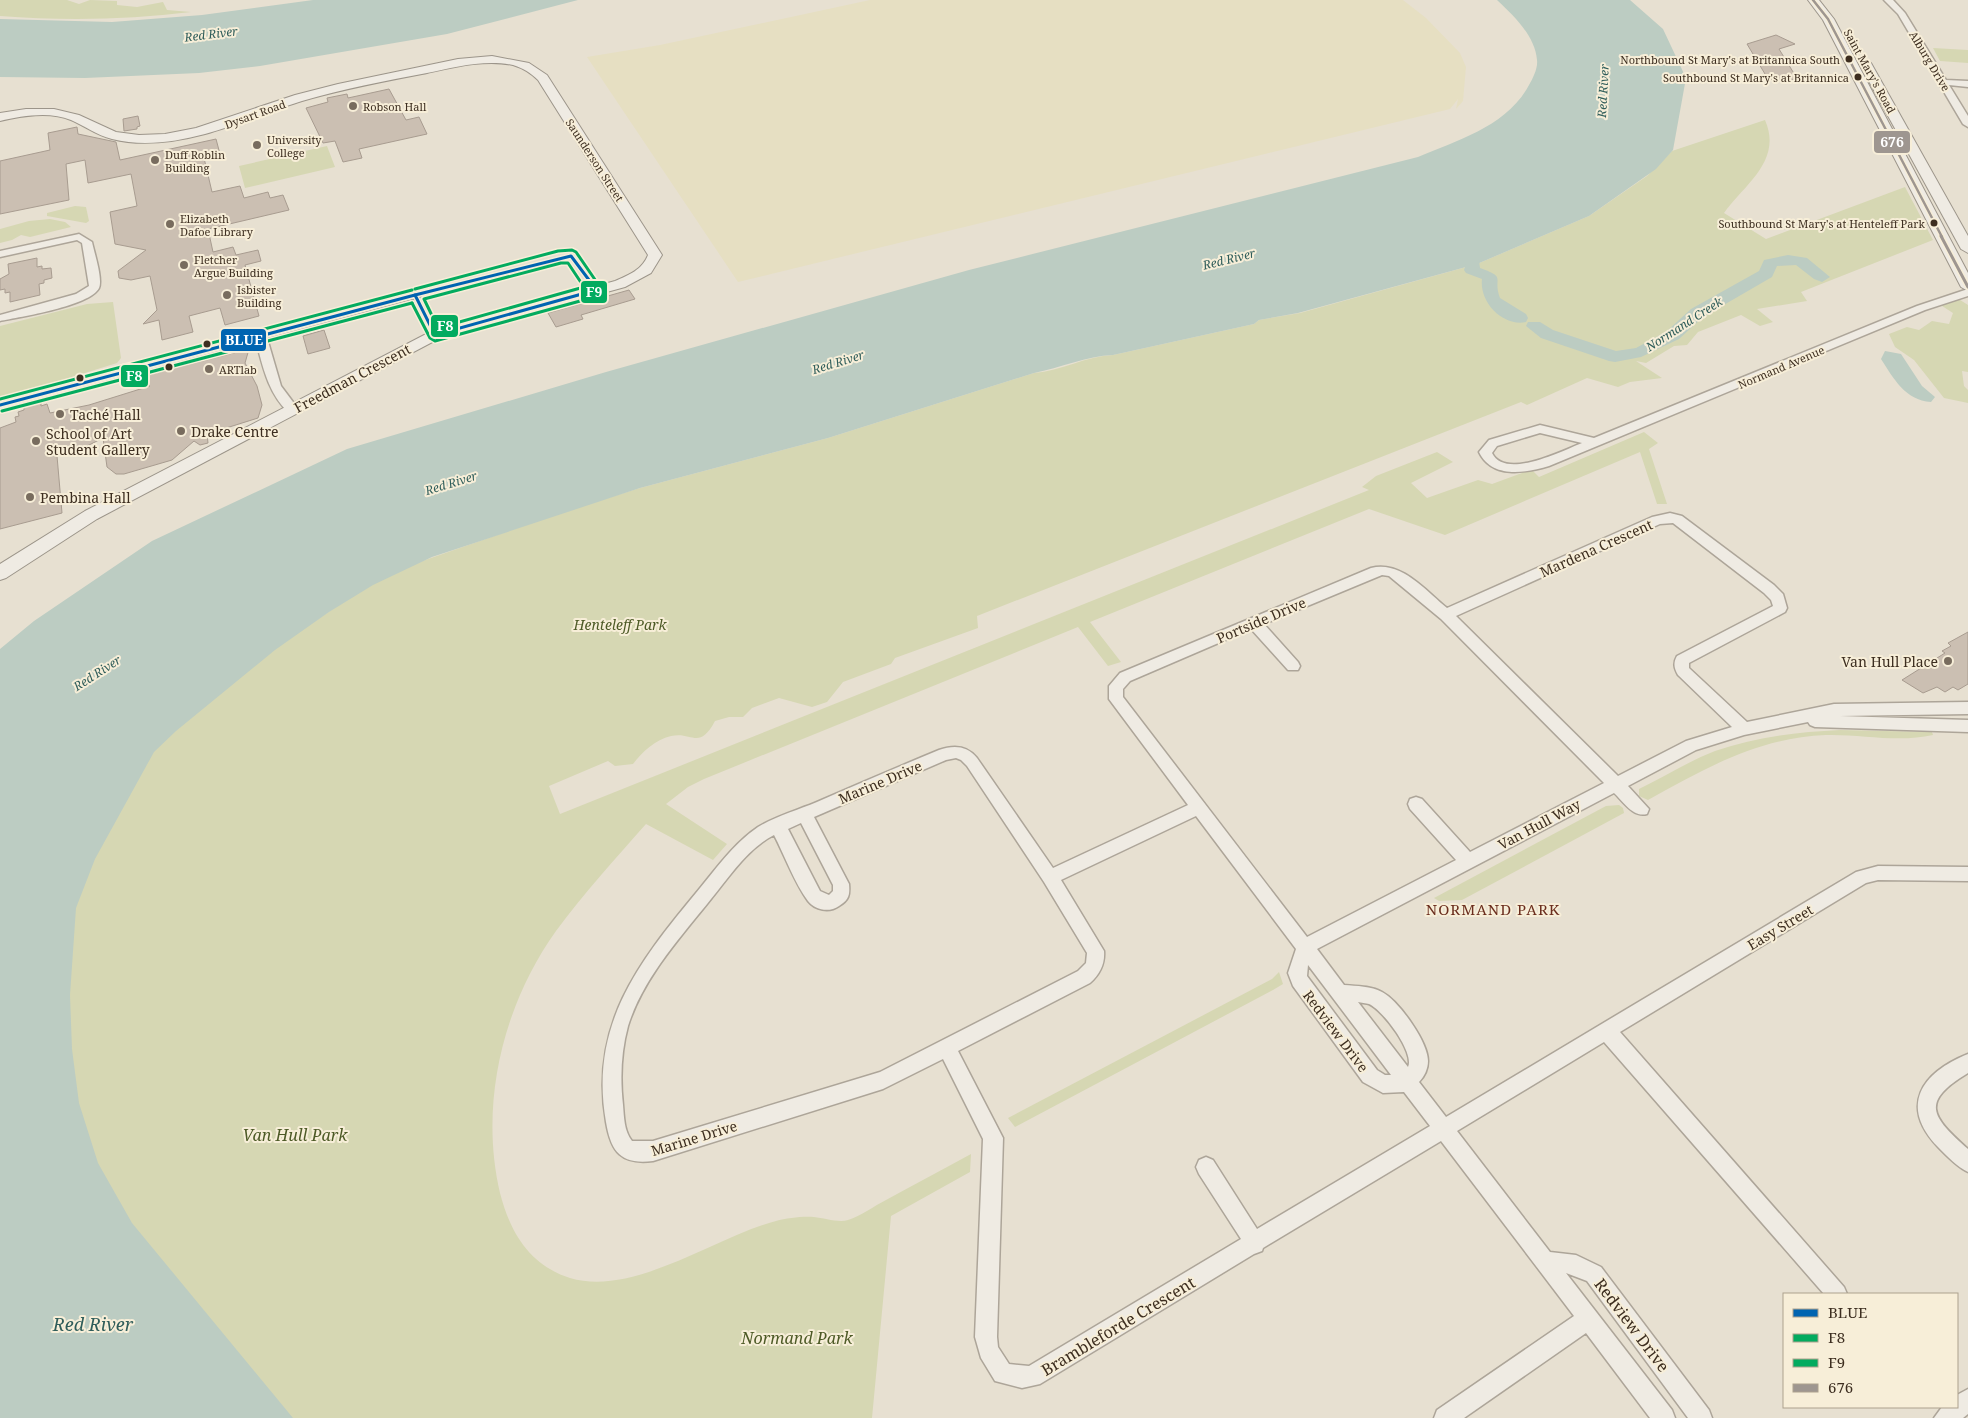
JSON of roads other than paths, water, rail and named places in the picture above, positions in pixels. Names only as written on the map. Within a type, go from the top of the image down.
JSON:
[{"type":"street","name":"Saint Mary's Road","points":[[1812,0],[1828,20],[1968,287]]},
{"type":"street","name":"Saint Mary's Road","points":[[1826,0],[1841,18],[1968,250]]},
{"type":"street","name":"Alburg Drive","points":[[1888,0],[1898,8],[1968,124]]},
{"type":"street","points":[[1847,56],[1862,57]]},
{"type":"street","name":"Dysart Road","points":[[0,117],[29,113],[51,113],[70,116],[109,135],[127,138],[165,138],[219,127],[282,103],[325,92],[458,63],[496,60],[512,62]]},
{"type":"street","name":"Saunderson Street","points":[[512,62],[531,68],[543,78],[652,248],[655,255],[653,262],[644,272]]},
{"type":"street","points":[[1943,82],[1968,84]]},
{"type":"street","points":[[0,254],[79,237],[87,242],[94,286],[90,293],[78,298],[0,318]]},
{"type":"street","name":"Freedman Crescent","points":[[0,573],[92,515],[435,334],[620,284],[644,272]]},
{"type":"street","name":"Normand Avenue","points":[[1595,442],[1540,429],[1493,443],[1485,452],[1488,460],[1504,467],[1521,468],[1545,463],[1728,390],[1921,308],[1968,292]]},
{"type":"street","points":[[0,405],[149,368],[260,335],[415,295]]},
{"type":"street","points":[[260,335],[276,386],[287,405],[293,410]]},
{"type":"street","name":"Mardena Crescent","points":[[1446,615],[1657,520],[1677,519],[1769,589],[1780,603],[1780,608],[1768,616],[1682,660],[1680,666],[1744,729]]},
{"type":"street","name":"Portside Drive","points":[[1306,946],[1116,699],[1114,690],[1117,683],[1125,677],[1371,573],[1382,570],[1393,572],[1446,615],[1641,809]]},
{"type":"street","points":[[1254,623],[1293,666]]},
{"type":"street","name":"Van Hull Way","points":[[1306,946],[1690,745],[1744,729],[1834,710],[1968,708]]},
{"type":"street","name":"Van Hull Way","points":[[1779,721],[1968,726]]},
{"type":"street","name":"Marine Drive","points":[[956,752],[966,755],[972,762],[1050,877],[1094,951],[1097,960],[1092,971],[883,1080],[653,1151],[636,1154],[626,1150],[618,1135],[611,1097],[610,1069],[615,1040],[625,1010],[656,954],[734,858],[753,839],[778,826],[944,754],[956,752]]},
{"type":"street","points":[[1416,804],[1467,861]]},
{"type":"street","points":[[1050,877],[1198,808]]},
{"type":"street","points":[[778,826],[814,896],[822,902],[832,902],[842,894],[841,884],[805,814]]},
{"type":"street","name":"Easy Street","points":[[1443,1130],[1871,873],[1968,874]]},
{"type":"street","name":"Redview Drive","points":[[1306,946],[1297,973],[1299,980],[1370,1076],[1383,1084],[1407,1083],[1416,1072],[1419,1061],[1413,1042],[1382,1002],[1374,996],[1341,993]]},
{"type":"street","name":"Redview Drive","points":[[1306,946],[1407,1083],[1664,1418]]},
{"type":"street","points":[[1607,1031],[1836,1293]]},
{"type":"street","name":"Brambleforde Crescent","points":[[946,1048],[993,1138],[986,1338],[988,1351],[1003,1373],[1022,1377],[1032,1376],[1044,1371],[1443,1130]]},
{"type":"street","points":[[1968,1063],[1938,1084],[1928,1095],[1927,1106],[1928,1116],[1934,1126],[1968,1162]]},
{"type":"street","points":[[1206,1167],[1255,1244]]},
{"type":"street","name":"Redview Drive","points":[[1544,1262],[1566,1262],[1582,1266],[1594,1274],[1701,1418]]},
{"type":"street","points":[[1445,1418],[1588,1319]]},
{"type":"street","points":[[1958,1408],[1968,1400]]},
{"type":"street","points":[[1936,1408],[1945,1418],[1958,1408]]},
{"type":"water","name":"Red River","points":[[313,0],[578,0],[447,34],[260,66],[199,73],[85,78],[0,77],[0,19],[112,22],[202,15]]},
{"type":"water","name":"Red River","points":[[1497,0],[1630,0],[1663,29],[1686,78],[1673,150],[1656,169],[1589,216],[1477,264],[1298,313],[1259,320],[1254,324],[1093,358],[1034,373],[828,438],[640,488],[432,557],[373,585],[329,612],[275,650],[176,731],[154,752],[95,859],[76,908],[70,995],[72,1049],[79,1103],[98,1163],[132,1223],[293,1418],[0,1418],[0,649],[34,621],[152,541],[347,449],[606,372],[969,270],[1418,157],[1465,138],[1495,121],[1520,99],[1534,76],[1537,66],[1535,51],[1528,35],[1517,20]]},
{"type":"water","points":[[1885,351],[1901,354],[1922,386],[1935,397],[1931,402],[1914,397],[1901,387],[1881,359]]},
{"type":"waterway","name":"Normand Creek","points":[[1534,326],[1547,334],[1615,357],[1641,352],[1673,335],[1697,313],[1766,274],[1770,263],[1797,260],[1806,264],[1822,277]]},
{"type":"waterway","name":"Normand Creek","points":[[1473,264],[1472,270],[1490,277],[1490,294],[1495,304],[1520,318]]},
{"type":"place","name":"Northbound St Mary's at Britannica South","points":[[1849,59]]},
{"type":"place","name":"Southbound St Mary's at Britannica","points":[[1858,77]]},
{"type":"place","name":"Robson Hall","points":[[353,106]]},
{"type":"place","name":"University College","points":[[257,145]]},
{"type":"place","name":"Duff Roblin Building","points":[[155,160]]},
{"type":"place","name":"Southbound St Mary's at Henteleff Park","points":[[1934,223]]},
{"type":"place","name":"Elizabeth Dafoe Library","points":[[170,224]]},
{"type":"place","name":"Fletcher Argue Building","points":[[184,265]]},
{"type":"place","name":"Isbister Building","points":[[227,295]]},
{"type":"place","name":"ARTlab","points":[[209,369]]},
{"type":"place","name":"Taché Hall","points":[[60,414]]},
{"type":"place","name":"Drake Centre","points":[[181,431]]},
{"type":"place","name":"School of Art Student Gallery","points":[[36,441]]},
{"type":"place","name":"Pembina Hall","points":[[30,497]]},
{"type":"place","name":"Van Hull Place","points":[[1948,661]]},
{"type":"district","name":"NORMAND PARK","points":[[1493,909]]},
{"type":"park label","name":"Henteleff Park","points":[[620,624]]},
{"type":"park label","name":"Van Hull Park","points":[[295,1135]]},
{"type":"park label","name":"Normand Park","points":[[797,1338]]}]
